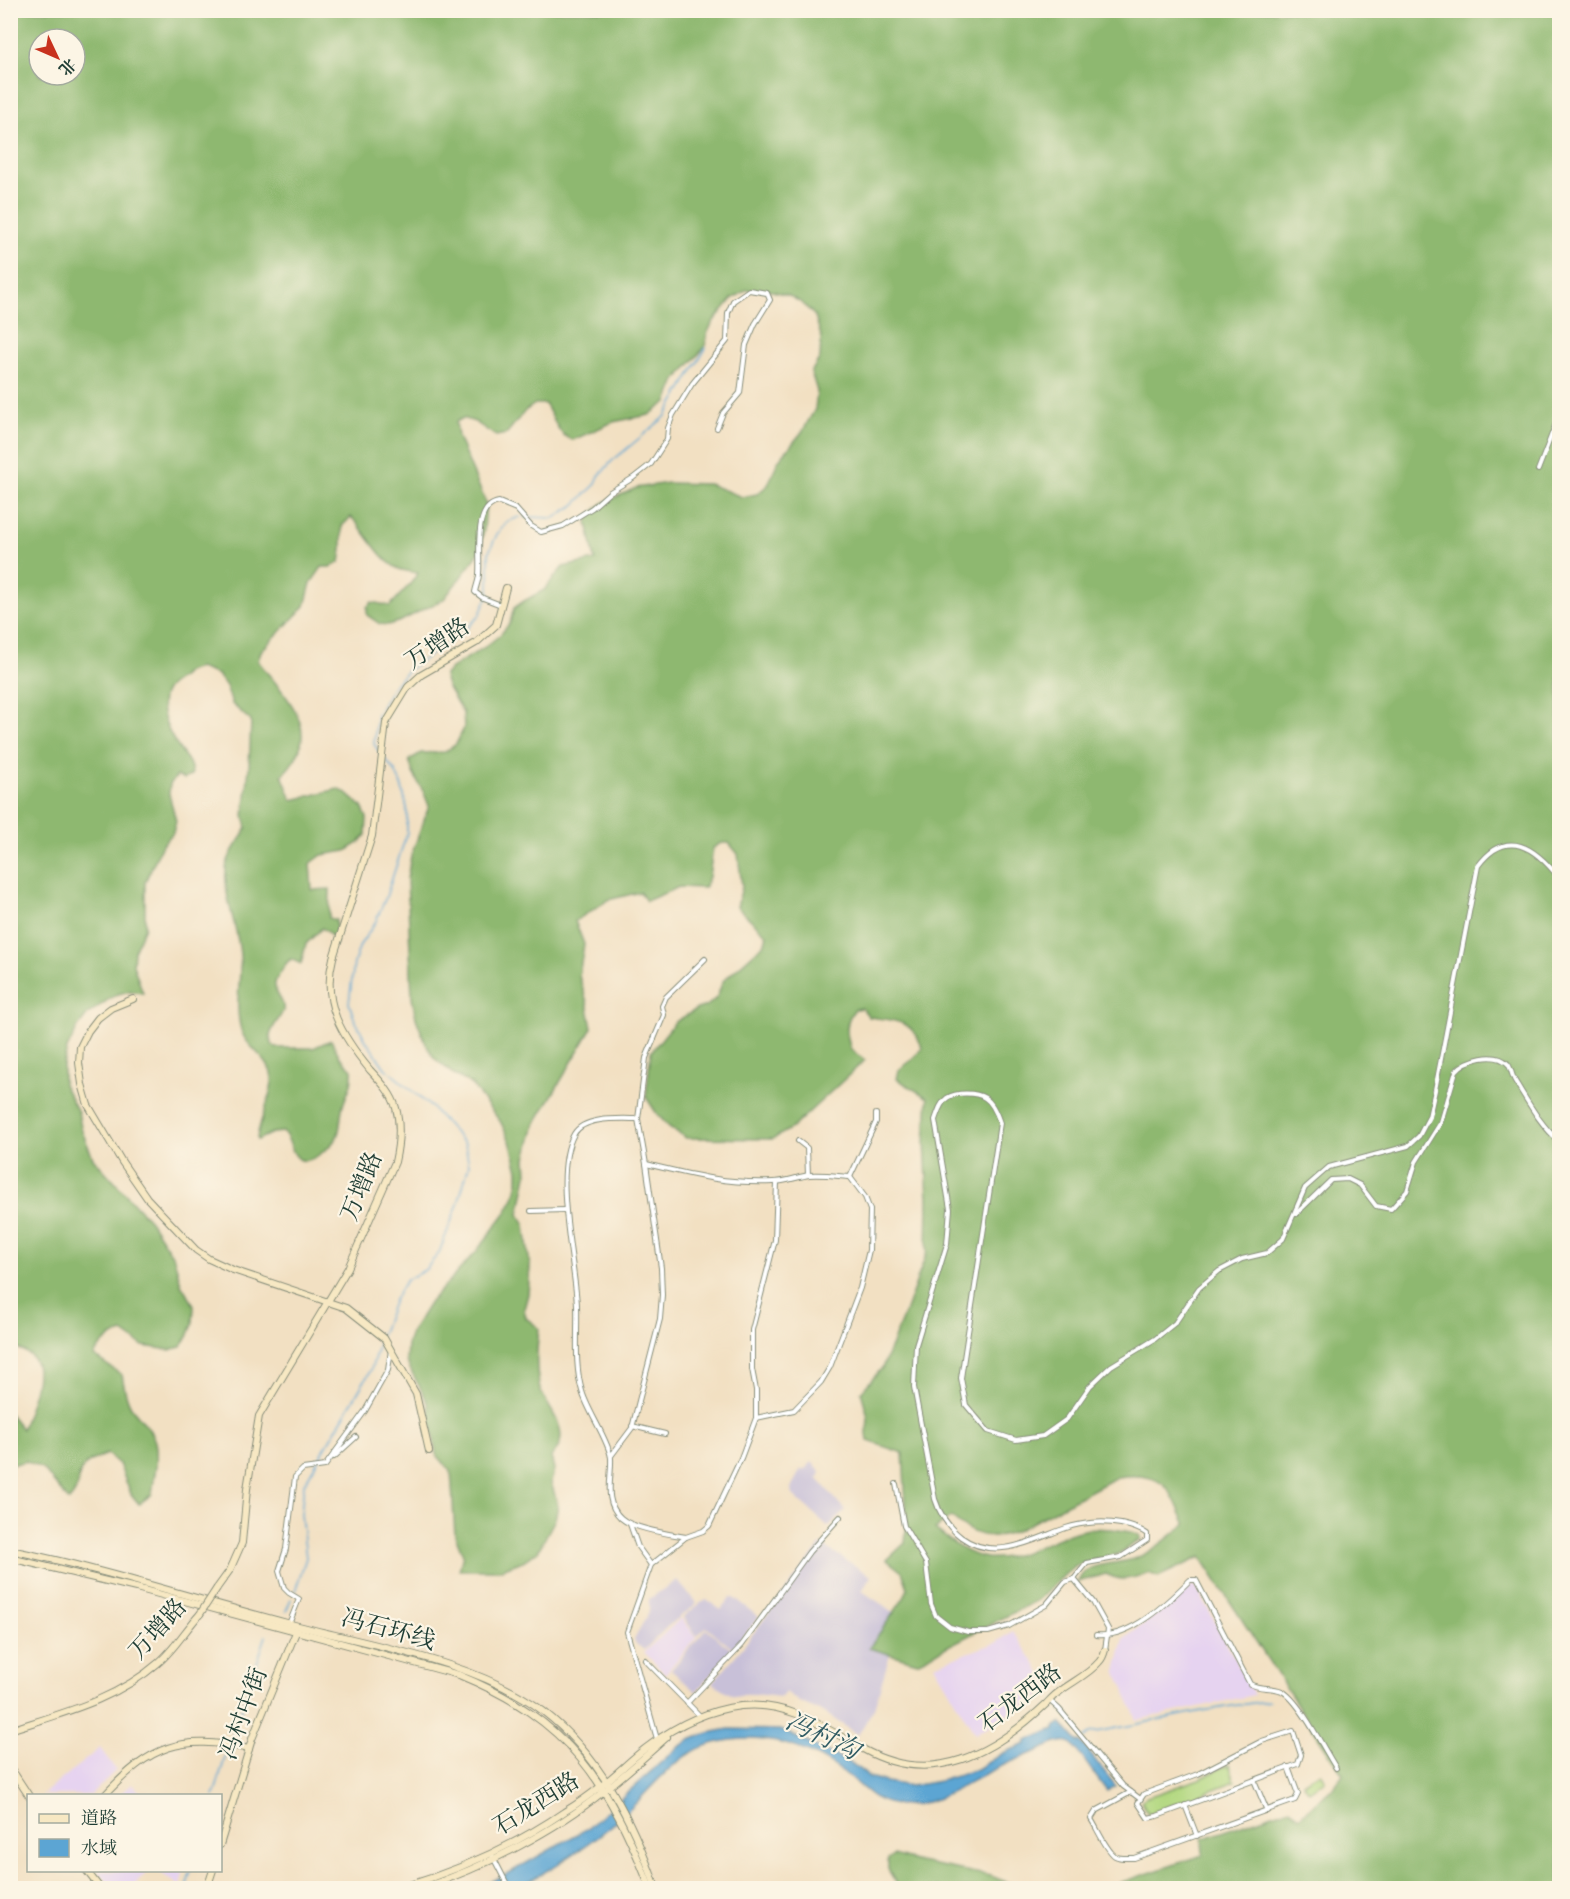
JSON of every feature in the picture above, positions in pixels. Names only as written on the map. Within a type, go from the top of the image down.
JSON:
[{"type":"street","points":[[503,606],[475,592],[479,575],[481,517],[491,504],[499,502],[511,506],[541,532],[563,526],[633,478],[651,464],[667,439],[673,415],[692,384],[727,341],[728,313],[733,301],[749,290],[767,293],[770,300],[755,324],[746,345],[740,393],[723,413],[717,428]]},
{"type":"street","points":[[1538,470],[1560,412]]},
{"type":"street","name":"万增路","points":[[10,1730],[110,1696],[137,1680],[160,1662],[200,1614],[230,1570],[242,1543],[247,1489],[259,1416],[348,1268],[395,1162],[399,1146],[396,1106],[388,1090],[360,1058],[341,1028],[328,993],[328,974],[372,836],[386,723],[408,687],[421,675],[476,643],[496,625],[503,606],[506,588]]},
{"type":"street","points":[[896,1484],[904,1526],[926,1563],[931,1604],[936,1616],[950,1627],[968,1632],[988,1632],[1009,1626],[1046,1605],[1065,1582],[1074,1579],[1087,1563],[1120,1557],[1147,1540],[1147,1534],[1140,1528],[1101,1522],[1071,1527],[1011,1547],[981,1546],[968,1542],[941,1515],[935,1499],[914,1387],[916,1345],[947,1244],[950,1209],[935,1120],[940,1107],[947,1098],[960,1094],[972,1094],[984,1098],[996,1112],[1000,1123],[961,1378],[966,1405],[987,1431],[1016,1440],[1043,1436],[1067,1419],[1090,1386],[1111,1366],[1155,1339],[1175,1323],[1199,1288],[1220,1271],[1242,1259],[1267,1253],[1283,1239],[1305,1188],[1329,1167],[1395,1151],[1408,1146],[1419,1136],[1431,1108],[1478,866],[1489,853],[1505,844],[1522,845],[1538,855],[1560,879]]},
{"type":"street","points":[[611,1456],[632,1426],[656,1339],[662,1295],[661,1268],[638,1119],[646,1058],[664,1015],[662,1006],[666,997],[705,959]]},
{"type":"street","points":[[132,999],[111,1008],[88,1030],[80,1047],[79,1063],[88,1105],[122,1162],[147,1198],[196,1250],[209,1259],[233,1270],[346,1308],[373,1328],[390,1347],[416,1394],[429,1451]]},
{"type":"street","points":[[1294,1216],[1331,1180],[1347,1179],[1360,1185],[1376,1206],[1392,1209],[1407,1191],[1416,1162],[1441,1122],[1456,1071],[1462,1064],[1473,1060],[1501,1059],[1509,1065],[1513,1078],[1544,1125],[1560,1142]]},
{"type":"street","points":[[850,1177],[876,1122],[876,1114]]},
{"type":"street","points":[[638,1119],[600,1120],[579,1128],[574,1134],[567,1160],[565,1210],[575,1292],[577,1357],[582,1392],[611,1456],[608,1493],[614,1509],[630,1524],[686,1537]]},
{"type":"street","points":[[798,1141],[807,1148],[808,1175]]},
{"type":"street","points":[[646,1164],[709,1180],[735,1182],[777,1182],[808,1175],[850,1177]]},
{"type":"street","points":[[756,1418],[794,1410],[821,1382],[830,1367],[860,1288],[869,1250],[870,1210],[865,1197],[850,1177]]},
{"type":"street","points":[[658,1740],[627,1632],[651,1565],[686,1537],[703,1531],[713,1521],[756,1418],[756,1390],[752,1370],[752,1330],[774,1240],[777,1182]]},
{"type":"street","points":[[531,1211],[565,1210]]},
{"type":"street","points":[[289,1624],[299,1599],[284,1588],[279,1571],[286,1549],[295,1477],[303,1468],[325,1466],[330,1460],[365,1411],[388,1370],[390,1347]]},
{"type":"street","points":[[632,1426],[665,1434]]},
{"type":"street","points":[[330,1460],[356,1437]]},
{"type":"street","points":[[687,1703],[742,1645],[809,1552],[840,1517]]},
{"type":"street","points":[[630,1524],[638,1547],[651,1565]]},
{"type":"street","name":"冯石环线","points":[[10,1550],[426,1659],[495,1682],[537,1707],[580,1748],[606,1786],[611,1804],[650,1888]]},
{"type":"street","name":"冯石环线","points":[[10,1558],[147,1591],[459,1675],[501,1694],[530,1712],[562,1737],[616,1797],[656,1888]]},
{"type":"street","points":[[1074,1579],[1093,1602],[1108,1629],[1105,1650]]},
{"type":"street","points":[[1096,1635],[1108,1634],[1140,1624],[1190,1580],[1196,1581],[1250,1684],[1258,1688],[1279,1690],[1287,1695],[1303,1714],[1336,1768]]},
{"type":"street","name":"冯村中街","points":[[222,1838],[249,1749],[296,1632]]},
{"type":"street","name":"石龙西路","points":[[606,1786],[658,1740],[679,1727],[714,1711],[747,1706],[783,1709],[824,1726],[878,1757],[902,1764],[929,1767],[956,1762],[984,1749],[1031,1719],[1057,1693],[1101,1662],[1105,1650]]},
{"type":"street","points":[[645,1659],[700,1716]]},
{"type":"street","points":[[1050,1701],[1123,1786],[1139,1798]]},
{"type":"street","name":"石龙西路","points":[[422,1888],[447,1880],[540,1828],[606,1786],[679,1727]]},
{"type":"street","points":[[1293,1731],[1301,1755],[1298,1764],[1254,1780],[1148,1818],[1137,1803],[1144,1794],[1159,1787],[1198,1774],[1262,1741],[1293,1731]]},
{"type":"street","points":[[106,1794],[125,1773],[147,1756],[182,1744],[223,1743],[249,1749]]},
{"type":"street","points":[[10,1767],[28,1794]]},
{"type":"street","points":[[1131,1792],[1096,1811],[1091,1819],[1116,1856],[1134,1858],[1295,1800],[1298,1794],[1288,1767]]},
{"type":"street","points":[[1254,1780],[1267,1811]]},
{"type":"street","points":[[1185,1805],[1197,1836]]},
{"type":"street","points":[[493,1856],[509,1888]]},
{"type":"street","name":"石龙西路","points":[[400,1888],[493,1856]]},
{"type":"street","points":[[88,1872],[100,1888]]},
{"type":"street","points":[[207,1888],[212,1872]]},
{"type":"shaded area","points":[[812,1462],[821,1473],[817,1478],[845,1510],[829,1527],[793,1495],[791,1488],[801,1469],[803,1471]]},
{"type":"shaded area","points":[[821,1544],[871,1576],[862,1591],[901,1617],[874,1708],[858,1735],[825,1713],[799,1702],[786,1692],[781,1697],[753,1694],[734,1696],[712,1683],[743,1647]]},
{"type":"shaded area","points":[[677,1580],[697,1604],[668,1626],[644,1650],[636,1644],[634,1639],[649,1612],[649,1599]]},
{"type":"shaded area","points":[[1192,1585],[1198,1590],[1254,1695],[1137,1720],[1116,1671],[1124,1639]]},
{"type":"shaded area","points":[[731,1596],[759,1617],[733,1649],[706,1627],[697,1636],[683,1617],[706,1599],[721,1610]]},
{"type":"shaded area","points":[[681,1618],[697,1637],[665,1674],[644,1652]]},
{"type":"shaded area","points":[[706,1629],[732,1650],[696,1692],[671,1670]]},
{"type":"shaded area","points":[[1013,1631],[1052,1689],[975,1734],[934,1665],[996,1643]]},
{"type":"shaded area","points":[[100,1748],[116,1770],[92,1794],[43,1794]]},
{"type":"shaded area","points":[[131,1784],[142,1794],[120,1794]]},
{"type":"shaded area","points":[[99,1872],[147,1872],[132,1888],[113,1888]]},
{"type":"shaded area","points":[[159,1872],[184,1872],[180,1886]]},
{"type":"green space","points":[[11,11],[1559,11],[1559,1888],[1104,1888],[1203,1855],[1202,1839],[1290,1808],[1299,1817],[1334,1787],[1343,1775],[1201,1557],[1158,1577],[1149,1573],[1123,1579],[1106,1574],[1078,1582],[1082,1575],[1095,1566],[1143,1555],[1186,1524],[1169,1491],[1164,1485],[1150,1478],[1117,1477],[1016,1531],[997,1536],[981,1535],[966,1529],[951,1517],[935,1529],[965,1551],[987,1558],[1023,1553],[1067,1535],[1091,1529],[1134,1532],[1141,1537],[1140,1540],[1118,1554],[1074,1566],[1038,1600],[917,1662],[869,1648],[904,1598],[908,1588],[902,1572],[887,1560],[905,1543],[907,1523],[903,1453],[868,1441],[868,1416],[861,1392],[882,1368],[927,1252],[928,1199],[925,1143],[928,1098],[897,1079],[899,1070],[922,1048],[914,1031],[902,1023],[869,1017],[862,1008],[855,1009],[848,1023],[848,1039],[851,1050],[865,1060],[792,1128],[773,1139],[686,1138],[669,1127],[646,1097],[651,1052],[675,1022],[707,1006],[717,997],[723,981],[765,943],[767,935],[737,907],[742,887],[738,854],[729,843],[721,843],[713,848],[709,877],[704,888],[679,887],[646,901],[640,892],[608,900],[575,921],[584,944],[579,976],[592,1028],[535,1124],[526,1158],[527,1175],[519,1214],[525,1225],[530,1267],[528,1294],[524,1309],[526,1318],[539,1328],[537,1364],[539,1385],[560,1430],[559,1446],[551,1457],[554,1469],[551,1482],[558,1506],[555,1519],[538,1551],[523,1561],[499,1570],[459,1570],[463,1555],[455,1535],[451,1471],[436,1454],[428,1403],[406,1361],[407,1345],[411,1332],[430,1302],[476,1252],[506,1212],[514,1198],[518,1183],[518,1170],[510,1141],[500,1121],[470,1083],[456,1076],[434,1058],[416,1018],[412,998],[407,879],[411,856],[429,806],[409,760],[421,753],[445,752],[456,744],[464,728],[463,713],[447,686],[444,676],[451,668],[500,635],[510,623],[514,608],[544,590],[563,567],[595,560],[587,522],[592,513],[603,503],[636,488],[668,483],[709,484],[742,497],[757,494],[768,485],[778,461],[802,432],[815,409],[817,391],[811,372],[820,358],[821,336],[815,316],[802,303],[788,295],[768,290],[747,290],[732,299],[713,322],[707,334],[705,347],[676,380],[667,402],[649,415],[613,422],[573,440],[559,430],[545,404],[535,404],[525,411],[506,434],[496,436],[475,422],[463,418],[456,422],[458,437],[486,503],[484,530],[477,556],[444,599],[401,621],[388,625],[380,624],[367,615],[367,607],[372,602],[390,606],[418,573],[392,565],[351,517],[342,526],[340,562],[330,567],[322,567],[311,583],[305,606],[261,651],[258,661],[290,702],[302,729],[301,744],[295,759],[282,775],[292,800],[338,789],[362,807],[367,818],[366,835],[359,843],[346,851],[322,855],[310,864],[312,890],[330,889],[329,918],[336,920],[336,943],[322,928],[306,944],[301,964],[289,960],[275,983],[283,1011],[270,1035],[272,1044],[276,1048],[313,1048],[331,1040],[340,1057],[352,1069],[337,1137],[326,1150],[309,1160],[299,1159],[296,1156],[283,1132],[272,1133],[257,1140],[272,1078],[263,1059],[245,1039],[239,1023],[240,955],[227,891],[226,869],[231,853],[247,828],[244,816],[251,721],[232,704],[226,686],[218,675],[199,668],[186,672],[166,690],[162,704],[164,719],[174,741],[189,763],[192,775],[184,779],[177,776],[170,784],[169,794],[176,821],[173,833],[162,845],[145,882],[145,927],[134,951],[133,965],[143,993],[129,991],[115,995],[88,1014],[78,1027],[67,1049],[63,1065],[63,1084],[78,1112],[82,1131],[93,1158],[150,1221],[174,1258],[181,1284],[194,1305],[193,1324],[188,1337],[180,1347],[170,1350],[143,1346],[123,1332],[106,1341],[94,1356],[122,1375],[131,1407],[148,1427],[153,1437],[156,1468],[152,1494],[139,1504],[131,1494],[119,1464],[107,1454],[86,1465],[79,1475],[77,1487],[69,1501],[43,1469],[26,1461],[11,1465],[10,1414],[22,1429],[37,1378],[36,1364],[32,1358],[14,1347],[10,1350]]},
{"type":"green space","points":[[1229,1764],[1235,1781],[1149,1814],[1141,1801],[1202,1778]]},
{"type":"green space","points":[[1320,1772],[1325,1780],[1309,1791],[1303,1783]]},
{"type":"green space","points":[[894,1855],[991,1876],[1021,1888],[899,1888],[888,1869],[888,1859]]},
{"type":"water","points":[[1061,1723],[1078,1742],[1080,1741],[1116,1786],[1107,1791],[1073,1745],[1064,1742],[1056,1743],[997,1768],[945,1796],[922,1803],[897,1805],[877,1799],[836,1767],[803,1750],[769,1741],[733,1740],[715,1743],[690,1753],[668,1770],[630,1809],[597,1837],[523,1885],[500,1889],[477,1888],[509,1873],[588,1828],[677,1748],[708,1733],[729,1729],[781,1730],[851,1763],[869,1777],[911,1786],[939,1781],[979,1768],[1003,1753],[1026,1744],[1026,1741],[1055,1729]]},
{"type":"waterway","points":[[525,517],[554,518],[573,506],[595,485],[599,476],[612,461],[665,417],[706,348]]},
{"type":"waterway","points":[[380,753],[374,744],[377,714],[392,688],[408,670],[459,636],[479,616],[489,594],[489,552],[497,534],[508,521],[520,517]]},
{"type":"waterway","points":[[381,1335],[394,1300],[406,1280],[425,1270],[439,1253],[458,1204],[469,1165],[465,1144],[431,1107],[385,1068],[365,1039],[349,1003],[354,963],[360,945],[375,923],[386,897],[407,833],[407,808],[401,784],[395,771],[383,757]]},
{"type":"waterway","points":[[295,1591],[306,1558],[301,1514],[304,1484],[371,1370],[380,1339]]},
{"type":"waterway","points":[[286,1611],[291,1599]]},
{"type":"waterway","points":[[230,1743],[266,1636]]},
{"type":"waterway","points":[[1085,1737],[1090,1733],[1179,1715],[1269,1701]]},
{"type":"waterway","points":[[215,1794],[228,1747]]},
{"type":"waterway","points":[[186,1888],[190,1872]]},
{"type":"water label","name":"冯村沟","points":[[822,1737]]}]
